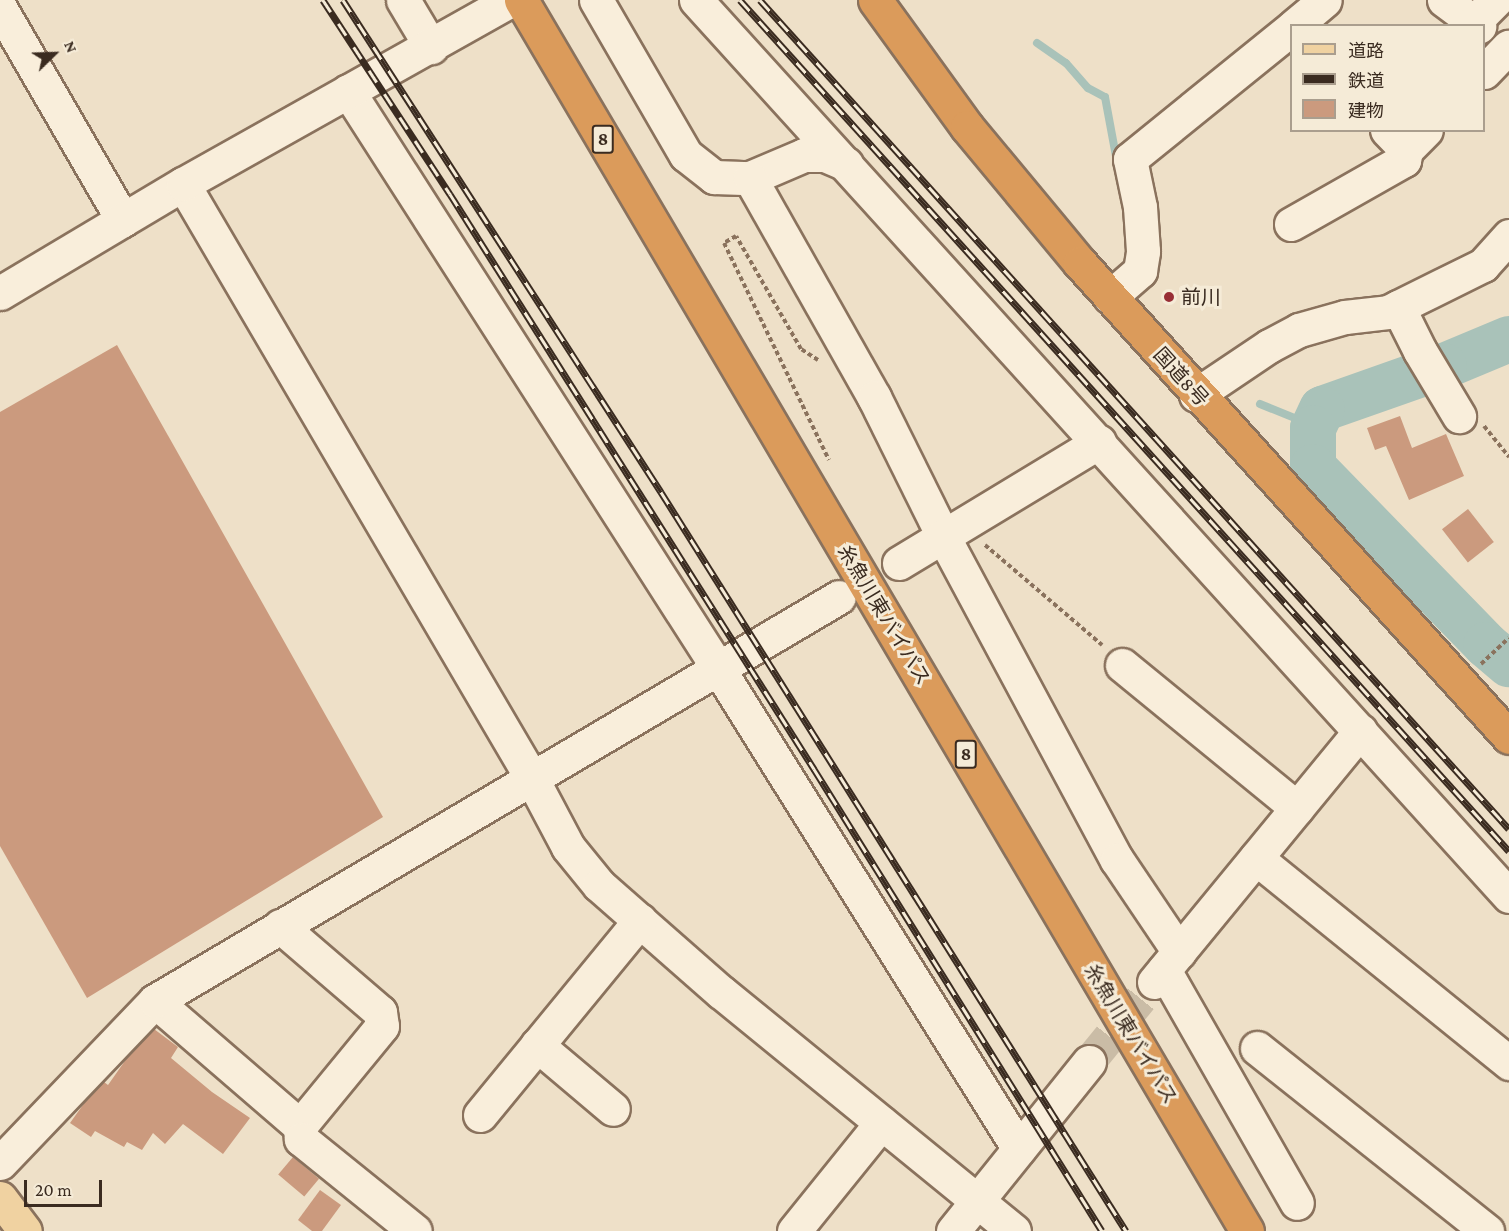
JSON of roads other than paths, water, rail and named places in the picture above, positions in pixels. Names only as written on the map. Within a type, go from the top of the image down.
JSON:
[{"type":"highway","name":"糸魚川東バイパス","points":[[520,0],[1247,1231]]},
{"type":"highway","name":"国道8号","points":[[874,0],[967,127],[1110,297],[1509,737]]},
{"type":"main road","points":[[0,1198],[25,1231]]},
{"type":"street","points":[[403,0],[431,47]]},
{"type":"street","points":[[0,292],[183,184],[431,47],[511,0]]},
{"type":"street","points":[[596,0],[686,155],[714,177],[750,178],[804,156],[825,155],[846,164]]},
{"type":"street","points":[[696,0],[1509,896]]},
{"type":"street","points":[[1297,24],[1325,0]]},
{"type":"street","points":[[1444,0],[1484,24]]},
{"type":"street","points":[[0,8],[123,220]]},
{"type":"street","points":[[1110,297],[1140,271],[1143,251],[1140,207],[1130,159],[1290,29]]},
{"type":"street","points":[[1485,67],[1492,29]]},
{"type":"street","points":[[348,91],[718,668],[1019,1149]]},
{"type":"street","points":[[1291,224],[1404,160],[1406,137]]},
{"type":"street","points":[[750,178],[952,531],[1117,860],[1166,968],[1297,1203]]},
{"type":"street","points":[[183,184],[531,777],[567,847],[599,885],[721,992],[1014,1231]]},
{"type":"street","points":[[1197,395],[1269,346],[1299,330],[1345,317],[1388,312],[1482,265],[1509,236]]},
{"type":"street","points":[[1398,307],[1420,351],[1459,416]]},
{"type":"street","points":[[898,563],[1099,442]]},
{"type":"street","points":[[0,1163],[155,1001],[839,597]]},
{"type":"street","points":[[1122,665],[1297,808]]},
{"type":"street","points":[[1166,968],[1360,731]]},
{"type":"street","points":[[1256,858],[1509,1063]]},
{"type":"street","points":[[480,1115],[640,920]]},
{"type":"street","points":[[280,926],[380,1012],[382,1026],[300,1126],[301,1139],[415,1231]]},
{"type":"street","points":[[155,1001],[300,1126]]},
{"type":"street","points":[[537,1045],[613,1109]]},
{"type":"street","points":[[1257,1048],[1487,1231]]},
{"type":"street","points":[[953,1231],[1089,1062]]},
{"type":"street","points":[[794,1231],[881,1123]]},
{"type":"waterway","points":[[1037,43],[1066,63],[1088,88],[1105,97],[1117,162]]},
{"type":"waterway","name":"前川","points":[[1509,339],[1444,366],[1322,409],[1313,428],[1313,467],[1486,645],[1509,664]]},
{"type":"waterway","points":[[1260,404],[1302,421],[1316,420]]},
{"type":"tunnel","points":[[1089,1062],[1154,982]]},
{"type":"railway","points":[[323,0],[450,194],[814,769],[1102,1231]]},
{"type":"railway","points":[[343,0],[661,492],[1126,1231]]},
{"type":"railway","points":[[740,0],[1509,851]]},
{"type":"railway","points":[[760,0],[1509,829]]},
{"type":"place","name":"前川","points":[[1169,297]]}]
